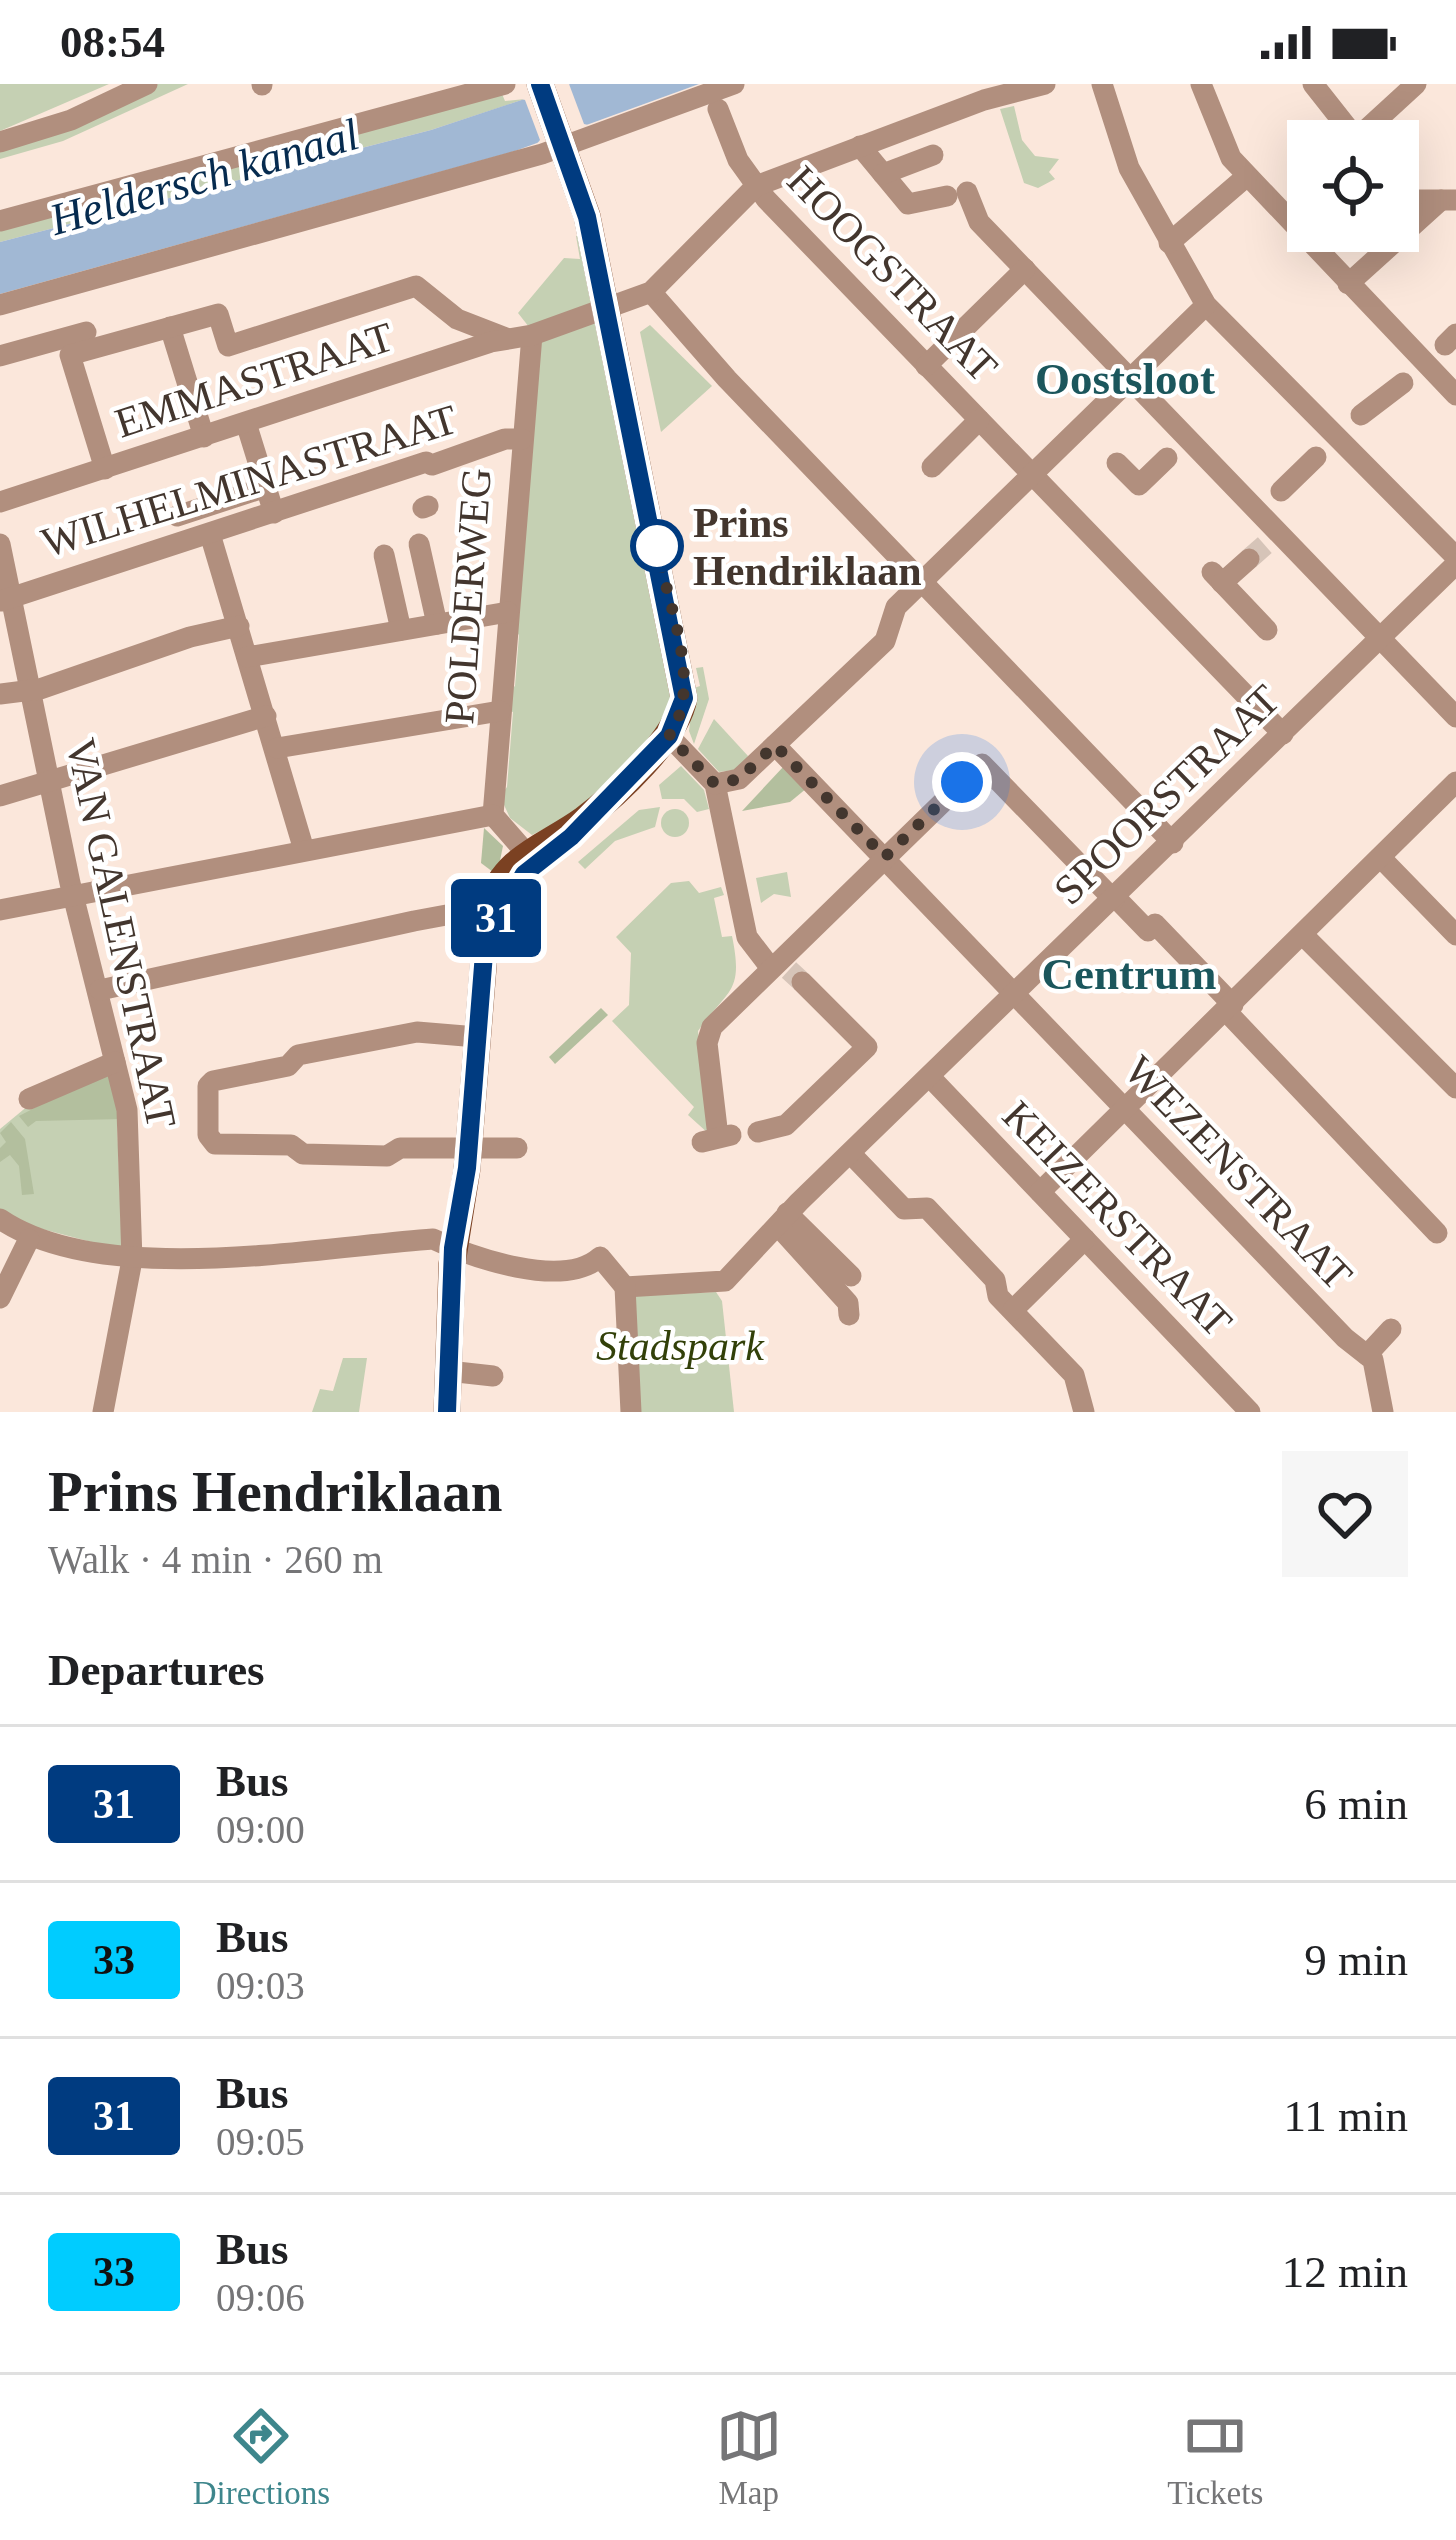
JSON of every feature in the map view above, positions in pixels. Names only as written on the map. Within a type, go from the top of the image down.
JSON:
[{"type":"main road","points":[[443,1412],[489,925],[500,882],[580,822],[669,736],[683,706],[682,669],[587,217],[541,87]]},
{"type":"street","points":[[0,142],[71,120],[147,84]]},
{"type":"street","points":[[0,221],[505,84]]},
{"type":"street","points":[[0,305],[561,141],[734,84]]},
{"type":"street","points":[[1045,84],[981,92],[761,193],[651,292],[1173,843]]},
{"type":"street","points":[[1102,84],[1130,168],[1206,305],[1456,561]]},
{"type":"street","points":[[1201,84],[1221,140],[1246,176],[1348,284],[1429,359],[1456,395]]},
{"type":"street","points":[[1313,84],[1341,120]]},
{"type":"street","points":[[1378,120],[1416,84]]},
{"type":"street","name":"HOOGSTRAAT","points":[[718,109],[737,160],[761,193],[1283,734]]},
{"type":"street","points":[[860,146],[908,204],[957,194],[1130,380],[1178,448],[1270,502]]},
{"type":"street","points":[[883,174],[933,155]]},
{"type":"street","points":[[1169,243],[1246,176]]},
{"type":"street","points":[[1348,284],[1448,200]]},
{"type":"street","points":[[926,366],[1025,269]]},
{"type":"street","points":[[105,469],[70,355],[218,314],[228,346],[416,286],[457,319],[506,338]]},
{"type":"street","name":"EMMASTRAAT","points":[[0,502],[506,338],[532,335],[651,292]]},
{"type":"street","points":[[715,784],[739,779],[775,745],[845,695],[885,641],[896,608],[1206,305]]},
{"type":"street","points":[[170,327],[204,437]]},
{"type":"street","points":[[0,356],[86,332]]},
{"type":"street","name":"POLDERWEG","points":[[493,815],[532,335]]},
{"type":"street","points":[[1267,629],[1217,578],[1264,545],[1270,502],[1338,436],[1429,359]]},
{"type":"street","points":[[932,467],[978,419]]},
{"type":"street","points":[[245,423],[274,513]]},
{"type":"street","name":"WILHELMINASTRAAT","points":[[6,599],[485,445],[521,440]]},
{"type":"street","points":[[1117,463],[1139,484],[1178,448]]},
{"type":"street","points":[[177,516],[266,488]]},
{"type":"street","points":[[209,534],[304,850]]},
{"type":"street","name":"VAN GALENSTRAAT","points":[[0,544],[6,599],[127,1110],[133,1261],[104,1412]]},
{"type":"street","points":[[419,544],[437,624]]},
{"type":"street","points":[[1264,545],[1382,637],[1456,717]]},
{"type":"street","points":[[385,555],[401,630]]},
{"type":"street","name":"SPOORSTRAAT","points":[[625,1287],[725,1281],[788,1214],[855,1159],[930,1077],[1456,561]]},
{"type":"street","points":[[248,657],[508,612]]},
{"type":"street","points":[[0,694],[238,626]]},
{"type":"street","points":[[277,748],[500,711]]},
{"type":"street","points":[[0,796],[266,716]]},
{"type":"street","points":[[669,736],[715,784],[747,937],[867,1047],[786,1125],[758,1132]]},
{"type":"street","name":"WEZENSTRAAT","points":[[775,745],[1367,1355],[1377,1369],[1383,1412]]},
{"type":"street","points":[[717,1135],[708,1034],[785,970],[885,857],[982,764],[1148,931],[1155,924],[1437,1233]]},
{"type":"street","points":[[1040,1192],[1126,1111],[1226,1002],[1303,935],[1456,782]]},
{"type":"street","points":[[0,910],[493,815],[531,858]]},
{"type":"street","points":[[1382,859],[1456,935]]},
{"type":"street","points":[[100,990],[468,911],[489,925]]},
{"type":"street","points":[[1303,935],[1456,1088]]},
{"type":"street","points":[[477,1037],[417,1032],[298,1054],[288,1066],[208,1086],[208,1135],[215,1144],[291,1144],[303,1154],[468,1160],[517,1148]]},
{"type":"street","points":[[29,1100],[116,1062]]},
{"type":"street","name":"KEIZERSTRAAT","points":[[930,1077],[1250,1412]]},
{"type":"street","points":[[855,1159],[904,1209],[927,1208],[995,1280],[998,1296],[1078,1382],[1084,1412]]},
{"type":"street","points":[[788,1214],[851,1276]]},
{"type":"street","points":[[788,1214],[848,1303],[849,1315]]},
{"type":"street","points":[[0,1219],[29,1239],[133,1261],[434,1239],[498,1264],[564,1270],[600,1257],[625,1287],[631,1412]]},
{"type":"street","points":[[0,1298],[29,1239]]},
{"type":"street","points":[[1013,1310],[1085,1239]]},
{"type":"street","points":[[1367,1355],[1391,1329]]},
{"type":"street","points":[[447,1376],[494,1376]]},
{"type":"green space","points":[[0,84],[109,84],[0,131]]},
{"type":"green space","points":[[158,84],[188,84],[63,141],[0,159],[0,149]]},
{"type":"green space","points":[[502,94],[505,101],[525,99],[431,130],[0,242],[0,229]]},
{"type":"green space","points":[[1014,106],[1022,140],[1035,156],[1059,159],[1049,172],[1055,179],[1038,188],[1024,183],[1000,109]]},
{"type":"green space","points":[[583,234],[675,679],[666,723],[580,811],[532,835],[510,818],[500,796],[507,787],[513,712],[506,710],[508,692],[515,686],[519,635],[513,628],[520,529],[527,523],[529,327],[518,313],[564,258],[580,259],[576,236]]},
{"type":"green space","points":[[650,325],[712,386],[661,432],[640,332]]},
{"type":"green space","points":[[703,667],[709,699],[694,744],[689,731],[694,688],[700,686],[696,668]]},
{"type":"green space","points":[[714,719],[748,756],[742,769],[719,772],[698,749]]},
{"type":"green space","points":[[681,766],[704,790],[709,809],[697,812],[684,799],[662,799],[659,785]]},
{"type":"green space","points":[[784,766],[807,788],[790,802],[742,811]]},
{"type":"green space","points":[[660,807],[655,827],[615,841],[585,869],[578,862],[639,810]]},
{"type":"green space","points":[[675,809],[685,813],[689,823],[685,833],[675,837],[665,833],[661,823],[665,813]]},
{"type":"green space","points":[[484,828],[503,846],[497,875],[481,863]]},
{"type":"green space","points":[[787,872],[791,897],[774,894],[761,903],[756,878]]},
{"type":"green space","points":[[689,881],[699,893],[721,887],[724,895],[714,898],[722,937],[732,936],[735,955],[731,989],[698,1031],[709,1134],[688,1115],[694,1107],[612,1021],[629,1005],[631,953],[616,937],[671,883]]},
{"type":"green space","points":[[601,1008],[608,1015],[555,1064],[549,1057]]},
{"type":"green space","points":[[115,1067],[122,1250],[0,1218],[0,1129],[29,1105]]},
{"type":"green space","points":[[110,1069],[122,1119],[36,1121],[28,1127],[19,1116]]},
{"type":"green space","points":[[11,1122],[25,1139],[34,1194],[22,1195],[19,1166],[10,1155],[0,1162],[0,1148],[6,1142],[0,1133]]},
{"type":"green space","name":"Stadspark","points":[[716,1292],[722,1301],[734,1412],[637,1412],[630,1296]]},
{"type":"green space","points":[[343,1358],[367,1358],[359,1412],[312,1412],[320,1389],[333,1391]]},
{"type":"water","points":[[570,84],[699,84],[515,151],[0,294],[0,242],[431,130]]},
{"type":"pier","points":[[552,84],[569,84],[584,124],[592,126],[535,146],[540,140],[525,100],[516,97]]},
{"type":"tunnel","points":[[1249,559],[1265,545]]},
{"type":"tunnel","points":[[789,970],[802,982]]},
{"type":"bus line","name":"31","points":[[447,1412],[453,1248],[467,1168],[485,941],[524,874],[562,846],[580,822],[669,736],[680,719],[684,698],[682,669],[587,217],[540,84]]},
{"type":"place","name":"Prins Hendriklaan","points":[[657,546]]},
{"type":"district","name":"Oostsloot","points":[[1125,378]]},
{"type":"district","name":"Centrum","points":[[1129,973]]},
{"type":"route","points":[[657,546],[684,688],[680,719],[669,736],[715,784],[739,779],[775,745],[885,857],[962,782]]},
{"type":"water label","name":"Heldersch kanaal","points":[[204,176]]}]
